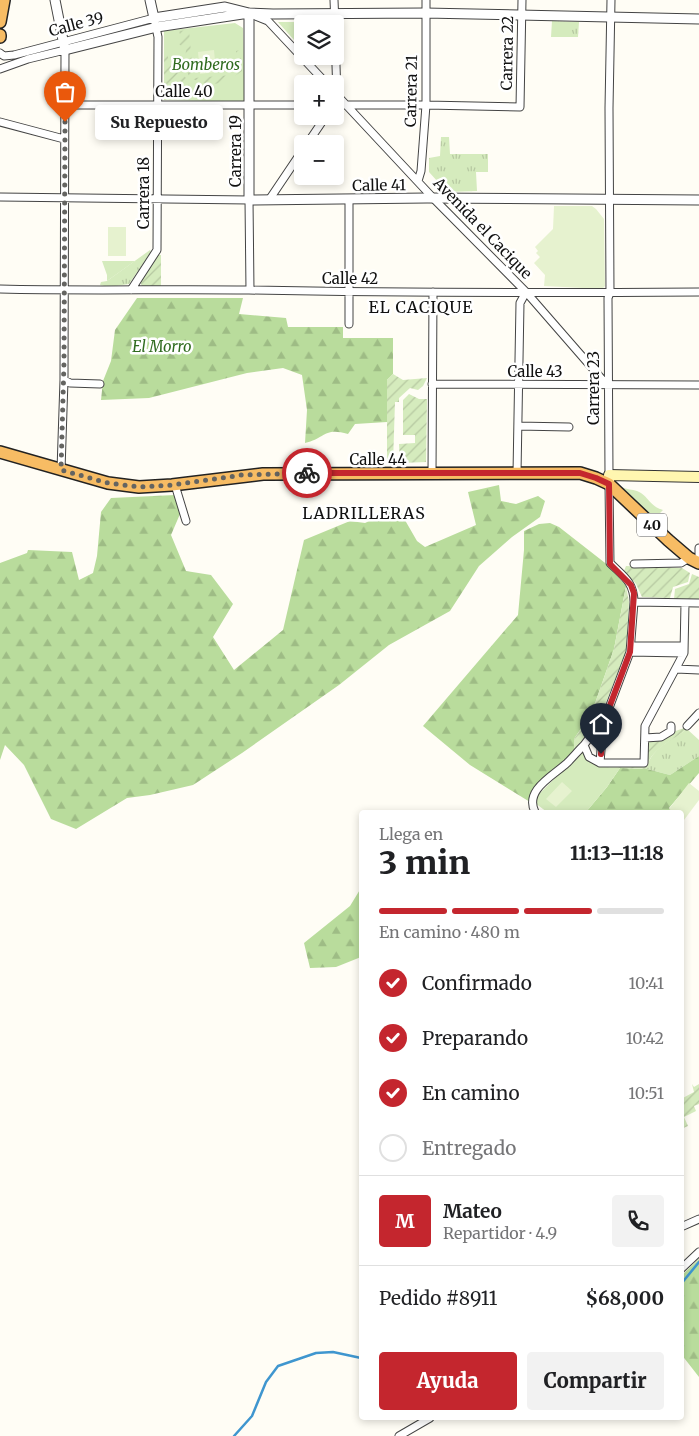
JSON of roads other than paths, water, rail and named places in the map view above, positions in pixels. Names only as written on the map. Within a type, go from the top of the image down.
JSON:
[{"type":"highway","points":[[0,22],[4,0]]},
{"type":"highway","name":"Calle 44","points":[[0,452],[120,486],[148,487],[263,474],[580,473],[609,480]]},
{"type":"highway","name":"40","points":[[609,480],[696,561]]},
{"type":"main road","name":"Calle 44","points":[[609,480],[699,476]]},
{"type":"street","points":[[55,0],[65,46],[65,291],[61,470]]},
{"type":"street","name":"Carrera 18","points":[[130,290],[156,250],[158,37],[150,0]]},
{"type":"street","points":[[334,0],[334,14]]},
{"type":"street","name":"Carrera 21","points":[[418,181],[421,171],[426,105],[426,0]]},
{"type":"street","name":"Carrera 22","points":[[426,105],[520,107],[522,0]]},
{"type":"street","name":"Carrera 23","points":[[600,763],[603,724],[631,649],[634,602],[634,593],[631,585],[610,564],[607,385],[611,200],[609,108],[611,0]]},
{"type":"street","points":[[224,4],[226,18]]},
{"type":"street","name":"Calle 39","points":[[0,69],[154,18],[224,4],[249,13]]},
{"type":"street","points":[[249,13],[268,22],[318,75]]},
{"type":"street","name":"Calle 39","points":[[0,53],[4,56],[10,56],[157,27],[249,13],[522,15],[699,19]]},
{"type":"street","name":"Carrera 19","points":[[249,13],[250,290]]},
{"type":"street","points":[[345,104],[426,105]]},
{"type":"street","name":"Avenida el Cacique","points":[[345,104],[526,292],[607,385]]},
{"type":"street","name":"Calle 40","points":[[65,105],[294,105]]},
{"type":"street","points":[[0,122],[64,139]]},
{"type":"street","points":[[269,200],[294,163]]},
{"type":"street","name":"Calle 41","points":[[0,197],[249,200],[434,198],[699,200]]},
{"type":"street","points":[[348,200],[348,324]]},
{"type":"street","name":"Calle 42","points":[[0,289],[65,291],[699,292]]},
{"type":"street","points":[[432,474],[433,292]]},
{"type":"street","points":[[517,473],[520,304],[526,292]]},
{"type":"street","points":[[64,380],[70,383],[100,384]]},
{"type":"street","name":"Calle 43","points":[[432,384],[699,385]]},
{"type":"street","points":[[518,426],[569,427]]},
{"type":"street","points":[[175,484],[186,521]]},
{"type":"street","points":[[634,564],[696,561],[699,548]]},
{"type":"street","points":[[634,602],[699,603]]},
{"type":"street","points":[[584,745],[589,758],[600,763],[644,763],[645,726],[676,669],[684,650],[685,603]]},
{"type":"street","points":[[631,649],[684,650]]},
{"type":"street","points":[[676,669],[699,670]]},
{"type":"street","points":[[687,726],[699,713]]},
{"type":"street","points":[[534,810],[532,801],[538,788],[584,745],[603,724]]},
{"type":"street","points":[[645,738],[661,737],[671,732],[671,726]]},
{"type":"street","points":[[684,1226],[699,1219]]},
{"type":"street","points":[[684,1266],[699,1252]]},
{"type":"street","points":[[399,1436],[427,1420]]},
{"type":"waterway","points":[[684,1280],[699,1262]]},
{"type":"waterway","points":[[234,1436],[252,1416],[266,1382],[278,1366],[316,1353],[333,1352],[359,1358]]},
{"type":"place","name":"Su Repuesto","points":[[65,122]]},
{"type":"district","name":"EL CACIQUE","points":[[421,307]]},
{"type":"district","name":"LADRILLERAS","points":[[364,513]]},
{"type":"park label","name":"Bomberos","points":[[206,64]]},
{"type":"park label","name":"El Morro","points":[[162,346]]}]
